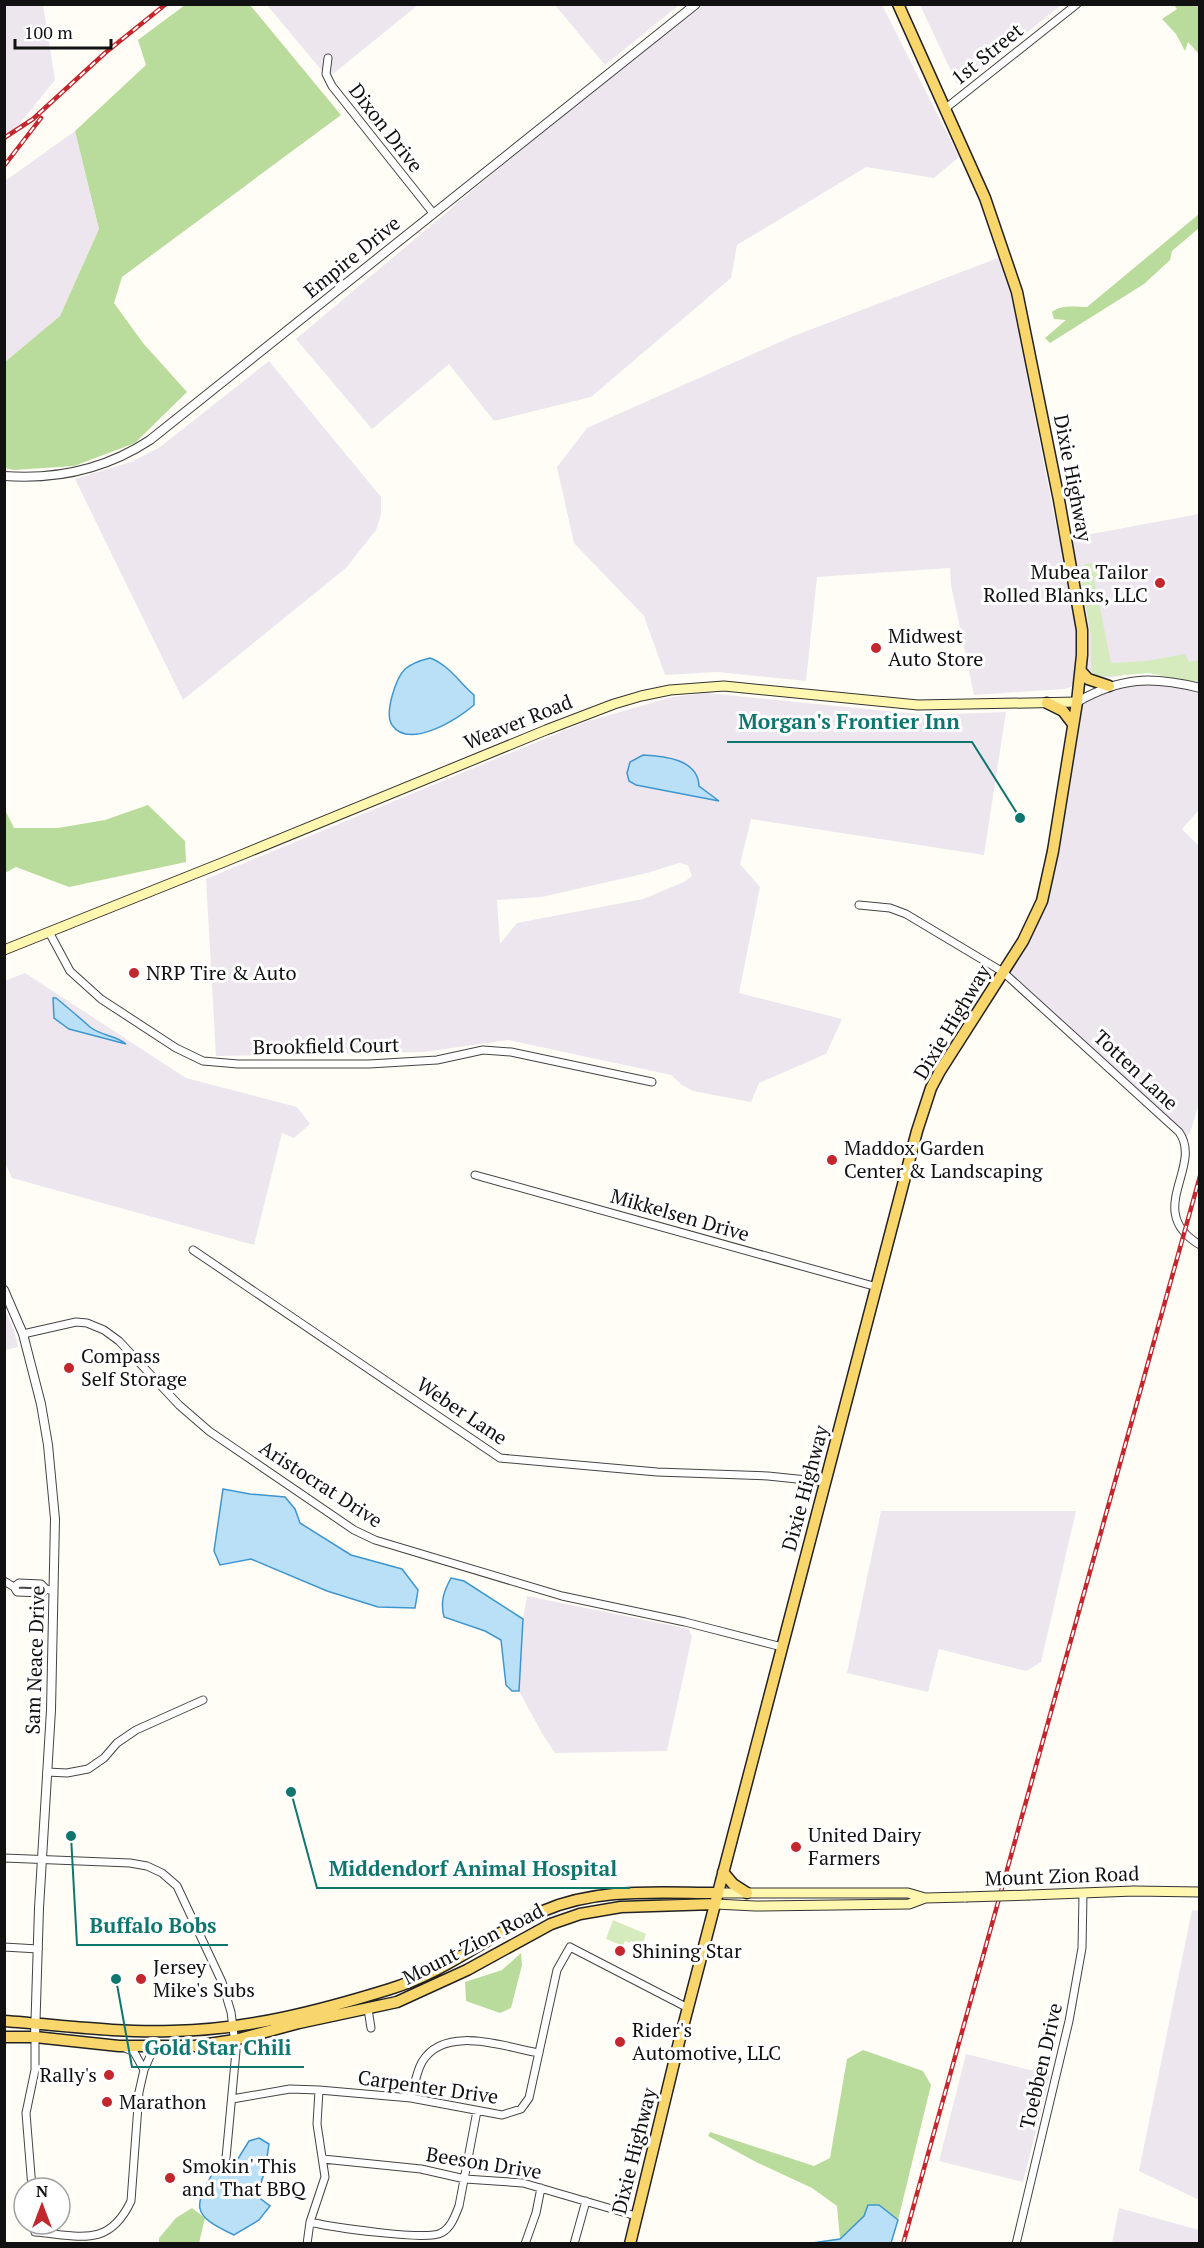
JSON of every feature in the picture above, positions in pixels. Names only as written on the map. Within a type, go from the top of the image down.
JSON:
[{"type":"main road","name":"Dixie Highway","points":[[630,2244],[723,1872],[917,1131],[931,1088],[1033,923],[1044,895],[1081,671],[1081,616],[1017,292],[993,216],[898,4]]},
{"type":"main road","points":[[1081,671],[1088,679],[1109,686]]},
{"type":"main road","name":"Weaver Road","points":[[4,950],[540,732],[641,696],[670,690],[724,686],[890,704],[1077,702]]},
{"type":"main road","points":[[1047,703],[1063,711],[1073,724]]},
{"type":"main road","points":[[723,1872],[733,1884],[747,1893]]},
{"type":"main road","name":"Mount Zion Road","points":[[4,2021],[172,2031],[234,2027],[266,2022],[401,1985],[461,1958],[518,1923],[564,1904],[615,1894],[908,1893],[925,1898],[1134,1891],[1200,1892]]},
{"type":"main road","name":"Mount Zion Road","points":[[4,2037],[35,2037],[119,2046],[195,2046],[235,2040],[299,2023],[397,2002],[417,1995],[544,1928],[570,1917],[621,1907],[715,1904],[755,1906],[909,1904],[925,1898]]},
{"type":"street","name":"Empire Drive","points":[[4,476],[68,475],[99,466],[139,447],[696,4]]},
{"type":"street","name":"1st Street","points":[[946,108],[1077,4]]},
{"type":"street","name":"Dixon Drive","points":[[328,58],[326,74],[332,86],[433,213]]},
{"type":"street","points":[[1077,702],[1109,686],[1137,680],[1155,680],[1200,688]]},
{"type":"street","name":"Totten Lane","points":[[859,905],[890,908],[906,914],[1003,972],[1184,1138],[1187,1157],[1176,1194],[1175,1212],[1184,1232],[1200,1245]]},
{"type":"street","name":"Brookfield Court","points":[[49,932],[70,971],[101,999],[176,1048],[204,1061],[238,1064],[369,1064],[437,1060],[483,1050],[511,1052],[652,1082]]},
{"type":"street","name":"Mikkelsen Drive","points":[[474,1175],[877,1287]]},
{"type":"street","name":"Weber Lane","points":[[194,1250],[500,1458],[657,1472],[768,1476],[826,1482]]},
{"type":"street","name":"Sam Neace Drive","points":[[4,1290],[23,1334],[41,1404],[48,1444],[55,1519],[50,1589],[47,1772],[35,2037]]},
{"type":"street","name":"Aristocrat Drive","points":[[23,1334],[75,1322],[87,1323],[104,1330],[119,1341],[179,1405],[209,1431],[354,1530],[375,1540],[552,1594],[685,1622],[782,1647]]},
{"type":"street","points":[[4,1581],[14,1587],[17,1593],[42,1593],[50,1589]]},
{"type":"street","points":[[47,1772],[68,1773],[88,1769],[104,1758],[117,1743],[136,1730],[203,1700]]},
{"type":"street","points":[[4,1858],[130,1863],[147,1866],[162,1873],[177,1886],[184,1896],[222,1982],[234,2027],[232,2099],[226,2158]]},
{"type":"street","name":"Toebben Drive","points":[[1016,2244],[1060,2062],[1074,1990],[1082,1948],[1083,1894]]},
{"type":"street","points":[[4,1947],[38,1949]]},
{"type":"street","name":"Carpenter Drive","points":[[232,2099],[290,2089],[319,2090],[411,2098],[502,2115],[521,2109],[529,2098],[557,1970],[570,1947],[688,2008]]},
{"type":"street","points":[[368,2009],[371,2028]]},
{"type":"street","points":[[31,2176],[26,2113],[35,2070],[35,2037]]},
{"type":"street","points":[[411,2098],[422,2063],[433,2050],[447,2043],[464,2040],[538,2053]]},
{"type":"street","points":[[119,2046],[135,2052],[144,2070]]},
{"type":"street","points":[[72,2235],[100,2235],[114,2228],[124,2217],[131,2201],[139,2092],[144,2070],[151,2054],[160,2046]]},
{"type":"street","points":[[307,2244],[310,2222],[325,2177],[317,2124],[319,2090]]},
{"type":"street","points":[[310,2222],[334,2228],[435,2235],[447,2229],[454,2218],[465,2179],[477,2110]]},
{"type":"street","name":"Beeson Drive","points":[[323,2159],[421,2169],[465,2179],[524,2182],[636,2216]]},
{"type":"street","points":[[525,2244],[536,2213],[541,2188]]},
{"type":"street","points":[[574,2244],[586,2201]]},
{"type":"shaded area","points":[[5,4],[43,5],[55,80],[12,133],[5,136]]},
{"type":"shaded area","points":[[267,5],[418,5],[328,78]]},
{"type":"shaded area","points":[[555,5],[679,5],[605,65]]},
{"type":"shaded area","points":[[704,5],[882,5],[959,157],[934,178],[866,167],[737,245],[731,278],[591,397],[494,421],[449,364],[372,429],[296,339],[598,85]]},
{"type":"shaded area","points":[[920,5],[1061,5],[959,88]]},
{"type":"shaded area","points":[[75,131],[99,229],[60,316],[5,362],[5,181]]},
{"type":"shaded area","points":[[998,258],[1009,285],[1059,540],[1199,514],[1199,680],[1148,671],[1064,689],[974,695],[951,585],[950,568],[817,577],[806,681],[717,672],[665,675],[644,616],[574,543],[557,467],[587,428],[791,337]]},
{"type":"shaded area","points":[[269,361],[381,497],[381,514],[376,530],[346,568],[183,700],[75,479],[131,462],[160,447]]},
{"type":"shaded area","points":[[1123,682],[1199,688],[1199,810],[1182,829],[1200,847],[1200,1100],[1190,1133],[1184,1138],[1003,972],[1042,901],[1077,702]]},
{"type":"shaded area","points":[[707,693],[927,715],[1006,712],[984,855],[751,819],[740,864],[760,887],[739,993],[842,1019],[826,1054],[759,1083],[751,1102],[693,1091],[671,1075],[508,1040],[424,1052],[216,1056],[206,879],[585,722],[672,697]],"holes":[[[679,863],[688,865],[692,876],[684,882],[643,899],[517,923],[500,944],[497,900],[542,897],[647,873]]]},
{"type":"shaded area","points":[[25,973],[186,1078],[297,1107],[310,1124],[294,1138],[282,1133],[254,1245],[12,1178],[5,1163],[5,981]]},
{"type":"shaded area","points":[[4,1308],[14,1330],[18,1347],[5,1350]]},
{"type":"shaded area","points":[[881,1511],[1076,1511],[1041,1662],[1026,1671],[939,1649],[928,1692],[847,1673]]},
{"type":"shaded area","points":[[527,1596],[689,1629],[692,1637],[667,1751],[555,1753],[519,1691],[523,1619]]},
{"type":"shaded area","points":[[1192,1910],[1200,1911],[1199,2200],[1139,2171]]},
{"type":"shaded area","points":[[966,2054],[1050,2075],[1023,2182],[939,2161]]},
{"type":"shaded area","points":[[1119,2208],[1199,2230],[1199,2243],[1112,2243]]},
{"type":"green space","points":[[185,5],[250,5],[341,115],[122,277],[114,303],[143,343],[187,392],[135,443],[74,466],[14,470],[5,468],[5,362],[60,316],[99,229],[75,131],[146,65],[138,40]]},
{"type":"green space","points":[[1174,5],[1199,5],[1199,54],[1188,42],[1185,51],[1176,34],[1162,19],[1177,9]]},
{"type":"green space","points":[[1199,214],[1199,228],[1172,251],[1170,260],[1144,284],[1050,343],[1045,338],[1066,320],[1054,319],[1052,312],[1065,307],[1087,307]]},
{"type":"green space","points":[[1092,563],[1099,576],[1094,578],[1111,663],[1146,661],[1185,654],[1189,662],[1199,660],[1199,684],[1149,673],[1096,677],[1091,670],[1091,636],[1081,577],[1084,564]]},
{"type":"green space","points":[[148,805],[185,841],[186,862],[69,887],[16,867],[5,873],[5,810],[14,828],[58,828],[105,820]]},
{"type":"green space","points":[[613,1920],[646,1934],[642,1946],[625,1941],[623,1946],[606,1939]]},
{"type":"green space","points":[[521,1953],[522,1965],[511,2008],[500,2013],[466,2001],[465,1982],[502,1970]]},
{"type":"green space","points":[[863,2050],[923,2071],[931,2085],[898,2220],[879,2205],[840,2239],[837,2206],[812,2188],[708,2136],[710,2132],[814,2166],[830,2158],[847,2059]]},
{"type":"green space","points":[[192,2208],[205,2218],[199,2243],[159,2243],[159,2238],[176,2218]]},
{"type":"water","points":[[430,658],[448,669],[474,695],[474,705],[457,718],[433,730],[410,734],[400,732],[392,725],[389,712],[395,688],[405,669],[414,663]]},
{"type":"water","points":[[643,755],[670,758],[686,765],[693,770],[699,786],[719,801],[636,785],[629,781],[627,773],[630,762]]},
{"type":"water","points":[[53,998],[56,998],[94,1030],[126,1044],[69,1029],[54,1018]]},
{"type":"water","points":[[223,1489],[285,1497],[295,1509],[300,1523],[351,1555],[402,1569],[418,1590],[415,1608],[378,1607],[327,1591],[251,1559],[220,1565],[214,1551]]},
{"type":"water","points":[[451,1578],[464,1581],[523,1619],[519,1691],[512,1691],[506,1685],[501,1640],[485,1631],[444,1617],[443,1596]]},
{"type":"water","points":[[259,2138],[269,2144],[265,2170],[257,2196],[270,2206],[259,2220],[234,2235],[219,2228],[203,2215],[200,2201],[216,2167],[225,2170],[236,2162],[249,2141]]},
{"type":"water","points":[[868,2205],[879,2205],[898,2220],[891,2243],[812,2243],[840,2239],[864,2216]]},
{"type":"railway","points":[[4,138],[33,119],[105,53],[166,4]]},
{"type":"railway","points":[[4,166],[41,118]]},
{"type":"railway","points":[[903,2244],[1200,1176]]},
{"type":"place","name":"Mubea Tailor Rolled Blanks, LLC","points":[[1160,583]]},
{"type":"place","name":"Midwest Auto Store","points":[[876,648]]},
{"type":"place","name":"Morgan's Frontier Inn","points":[[1020,818]]},
{"type":"place","name":"NRP Tire & Auto","points":[[134,973]]},
{"type":"place","name":"Maddox Garden Center & Landscaping","points":[[832,1160]]},
{"type":"place","name":"Compass Self Storage","points":[[69,1368]]},
{"type":"place","name":"Middendorf Animal Hospital","points":[[291,1792]]},
{"type":"place","name":"Buffalo Bobs","points":[[71,1836]]},
{"type":"place","name":"United Dairy Farmers","points":[[796,1847]]},
{"type":"place","name":"Shining Star","points":[[620,1951]]},
{"type":"place","name":"Gold Star Chili","points":[[116,1979]]},
{"type":"place","name":"Jersey Mike's Subs","points":[[141,1979]]},
{"type":"place","name":"Rider's Automotive, LLC","points":[[620,2042]]},
{"type":"place","name":"Rally's","points":[[109,2075]]},
{"type":"place","name":"Marathon","points":[[107,2102]]},
{"type":"place","name":"Smokin' This and That BBQ","points":[[170,2178]]}]
